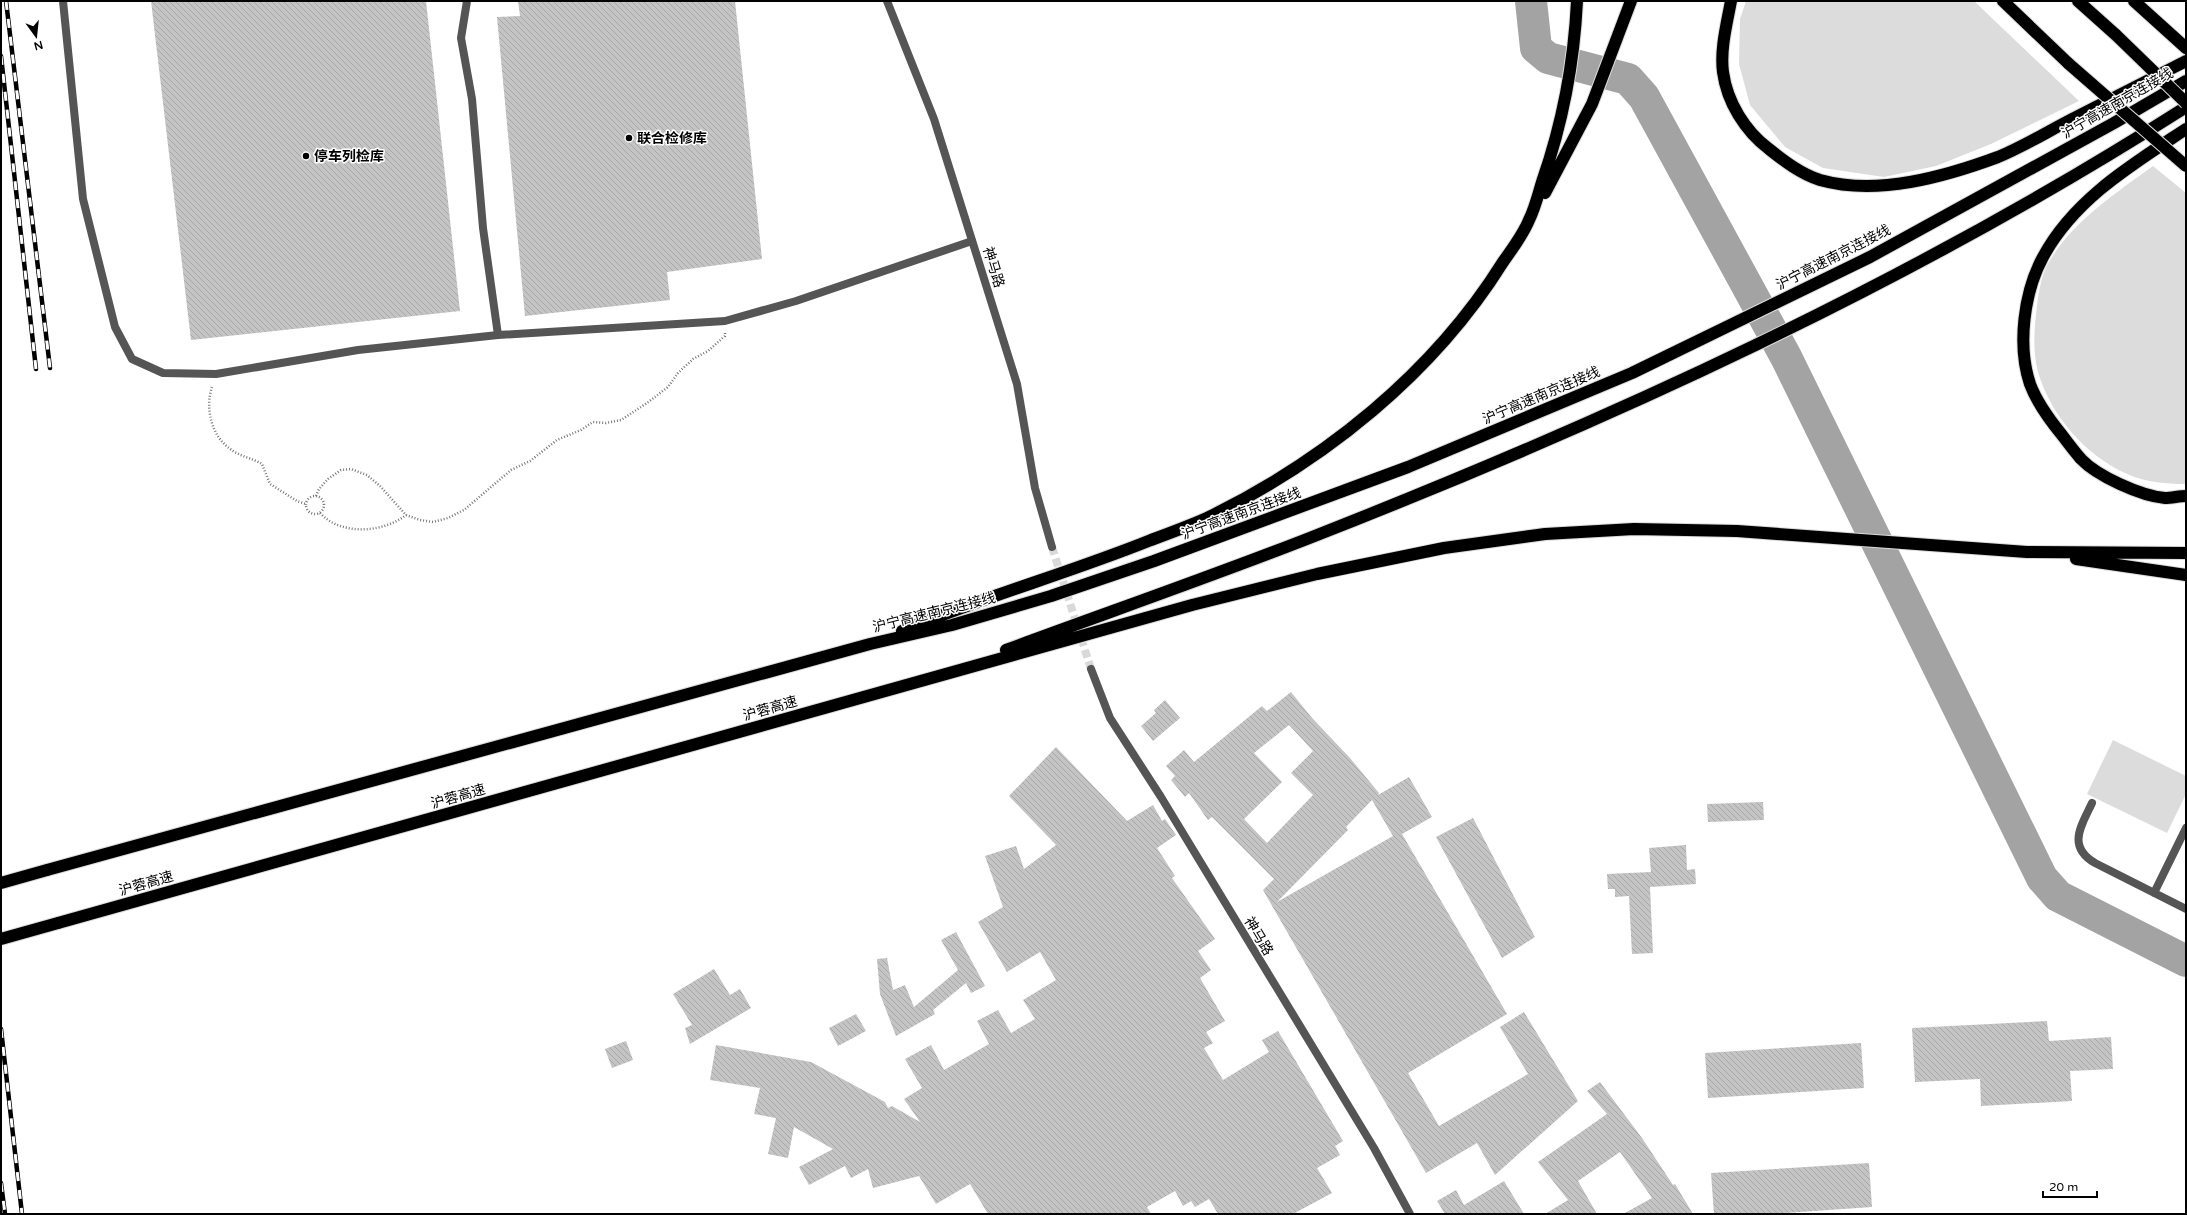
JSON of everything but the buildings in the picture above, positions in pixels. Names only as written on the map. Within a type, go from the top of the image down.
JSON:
[{"type":"highway","points":[[1529,221],[1555,146],[1567,97],[1575,45],[1577,1]]},
{"type":"highway","points":[[1,883],[870,644],[953,609],[1043,580],[1206,518],[1283,476],[1347,431],[1405,382],[1458,324],[1493,279],[1529,221],[1592,104],[1631,1]]},
{"type":"highway","points":[[1731,1],[1724,39],[1723,71],[1729,96],[1741,120],[1761,143],[1788,164],[1818,180],[1850,186],[1878,186],[1902,183],[1950,172],[1999,156],[2186,61]]},
{"type":"highway","points":[[2003,1],[2069,64],[2186,166]]},
{"type":"highway","points":[[2078,1],[2116,35],[2186,103]]},
{"type":"highway","points":[[2134,1],[2186,48]]},
{"type":"highway","name":"沪宁高速南京连接线","points":[[870,644],[952,625],[1051,596],[1154,561],[1408,467],[1632,373],[1870,256],[2114,123],[2186,81]]},
{"type":"highway","points":[[922,680],[1306,539],[1533,446],[1638,401],[1791,329],[1971,234],[2127,144],[2186,107]]},
{"type":"highway","points":[[2186,129],[2130,166],[2099,190],[2065,224],[2043,257],[2030,287],[2023,339],[2030,383],[2045,414],[2082,460],[2120,485],[2164,498],[2186,496]]},
{"type":"highway","points":[[922,680],[1200,603],[1317,574],[1444,548],[1544,534],[1634,529],[1737,531],[2027,552],[2186,575]]},
{"type":"highway","points":[[2027,552],[2186,553]]},
{"type":"highway","name":"沪蓉高速","points":[[1,938],[922,680]]},
{"type":"street","points":[[62,1],[82,199],[115,327],[132,359],[163,373],[216,374],[358,350],[498,335],[725,321],[796,301],[972,241]]},
{"type":"street","points":[[467,1],[461,38],[472,99],[483,228],[498,335]]},
{"type":"street","name":"神马路","points":[[887,1],[934,119],[1017,384],[1036,488],[1052,547]]},
{"type":"street","name":"神马路","points":[[1091,669],[1110,718],[1161,796],[1374,1148],[1410,1214]]},
{"type":"street","points":[[2092,803],[2078,836],[2079,844],[2084,855],[2095,863],[2186,909]]},
{"type":"street","points":[[2154,893],[2186,828]]},
{"type":"path","points":[[406,515],[397,522],[362,530],[344,527],[327,521],[320,513],[310,513],[306,509],[306,504],[309,498],[316,496],[328,479],[341,470],[352,469],[367,475],[380,486],[406,515],[420,520],[433,522],[448,518],[464,510],[511,470],[530,461],[557,440],[581,430],[593,422],[606,423],[621,420],[668,387],[678,373],[693,359],[708,351],[725,336],[725,321]]},
{"type":"path","points":[[216,374],[210,391],[210,416],[216,434],[229,449],[262,464],[270,484],[297,501],[306,504]]},
{"type":"path","points":[[316,496],[323,501],[324,506],[320,513]]},
{"type":"shaded area","points":[[1746,1],[1974,1],[2079,101],[1991,144],[1936,166],[1884,177],[1823,168],[1785,147],[1750,105],[1739,64],[1740,19]]},
{"type":"shaded area","points":[[2153,166],[2186,193],[2186,484],[2156,482],[2134,477],[2112,466],[2097,456],[2072,432],[2051,404],[2038,372],[2035,358],[2035,322],[2041,280],[2049,262],[2070,234],[2096,209]]},
{"type":"shaded area","points":[[2113,740],[2186,776],[2186,794],[2167,833],[2087,794]]},
{"type":"waterway","points":[[1531,1],[1536,48],[1548,58],[1628,79],[1644,97],[1786,357],[2042,878],[2058,896],[2186,961]]},
{"type":"tunnel","points":[[1052,547],[1091,669]]},
{"type":"railway","points":[[6,1],[50,368]]},
{"type":"railway","points":[[1,56],[36,369]]},
{"type":"railway","points":[[1,1029],[22,1214]]},
{"type":"railway","points":[[1,1183],[5,1214]]},
{"type":"place","name":"联合检修库","points":[[629,138]]},
{"type":"place","name":"停车列检库","points":[[306,156]]}]
